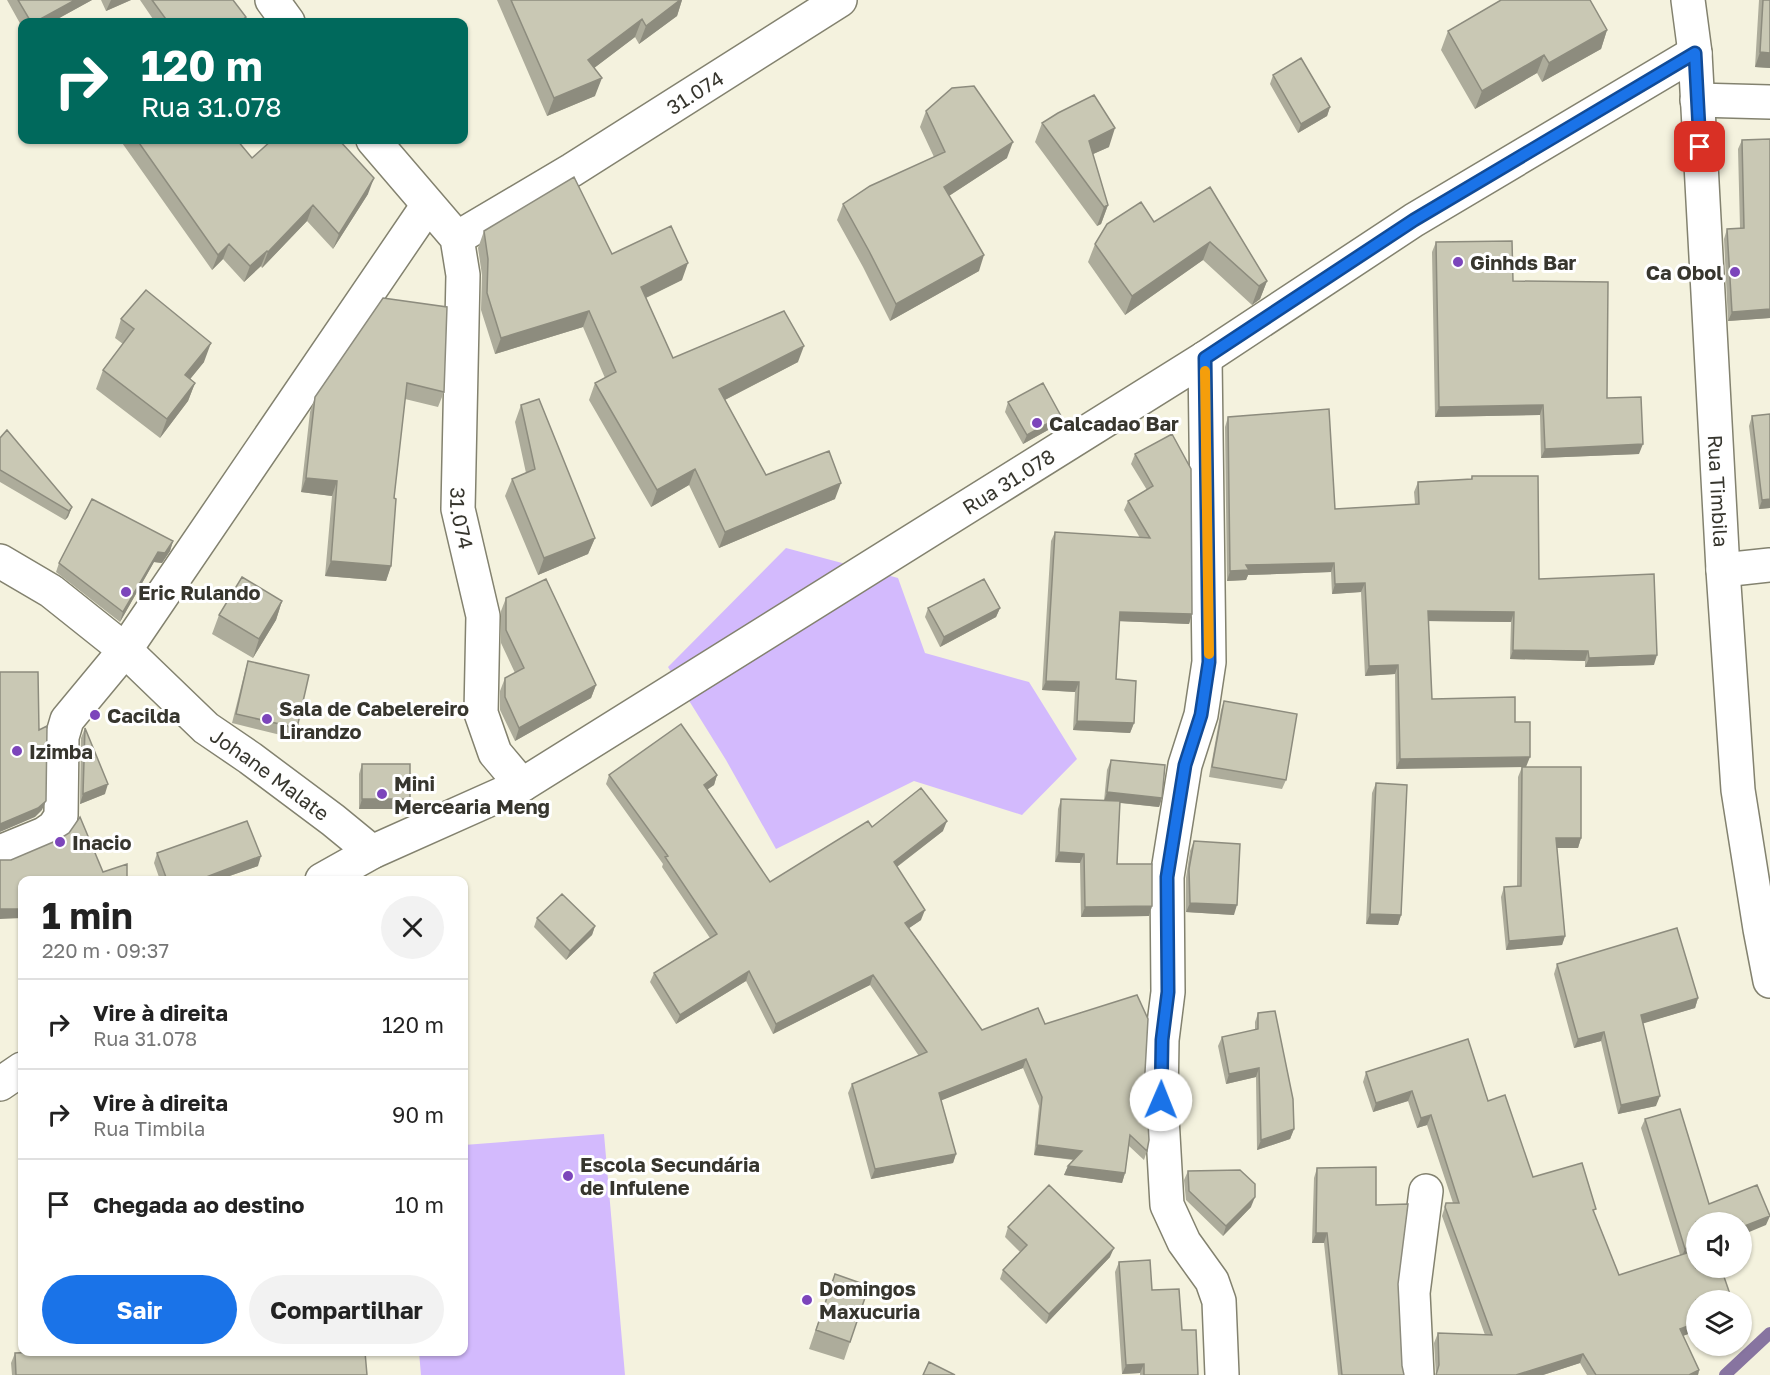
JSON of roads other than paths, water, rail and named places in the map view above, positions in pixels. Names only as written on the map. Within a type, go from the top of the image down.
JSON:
[{"type":"street","points":[[272,0],[285,18]]},
{"type":"street","name":"31.074","points":[[522,784],[495,753],[481,713],[483,616],[458,509],[463,275],[457,238],[572,170],[840,0]]},
{"type":"street","name":"Rua Timbila","points":[[1688,0],[1695,53],[1723,570],[1738,790],[1770,981]]},
{"type":"street","name":"Rua 31.078","points":[[329,876],[372,852],[522,784],[1205,358],[1414,220],[1695,53]]},
{"type":"street","points":[[1697,100],[1770,102]]},
{"type":"street","points":[[376,144],[457,238]]},
{"type":"street","points":[[0,852],[45,834],[54,827],[61,816],[62,737],[67,720],[125,650],[428,205]]},
{"type":"street","points":[[1205,358],[1209,662],[1201,715],[1185,765],[1167,877],[1168,992],[1162,1040],[1161,1100],[1167,1205],[1184,1242],[1212,1281],[1219,1301],[1222,1375]]},
{"type":"street","name":"Johane Malate","points":[[0,561],[51,591],[125,650],[206,728],[305,799],[372,852]]},
{"type":"street","points":[[1723,570],[1770,565]]},
{"type":"street","points":[[0,1084],[18,1072]]},
{"type":"street","points":[[1417,1375],[1413,1293],[1426,1191]]},
{"type":"waterway","points":[[1725,1375],[1770,1333]]},
{"type":"place","name":"Ginhds Bar","points":[[1458,262]]},
{"type":"place","name":"Ca Obol","points":[[1735,272]]},
{"type":"place","name":"Calcadao Bar","points":[[1037,423]]},
{"type":"place","name":"Eric Rulando","points":[[126,592]]},
{"type":"place","name":"Cacilda","points":[[95,715]]},
{"type":"place","name":"Sala de Cabelereiro Lirandzo","points":[[267,719]]},
{"type":"place","name":"Izimba","points":[[17,751]]},
{"type":"place","name":"Mini Mercearia Meng","points":[[382,794]]},
{"type":"place","name":"Inacio","points":[[60,842]]},
{"type":"place","name":"Escola Secundária de Infulene","points":[[568,1176]]},
{"type":"place","name":"Domingos Maxucuria","points":[[807,1300]]}]
